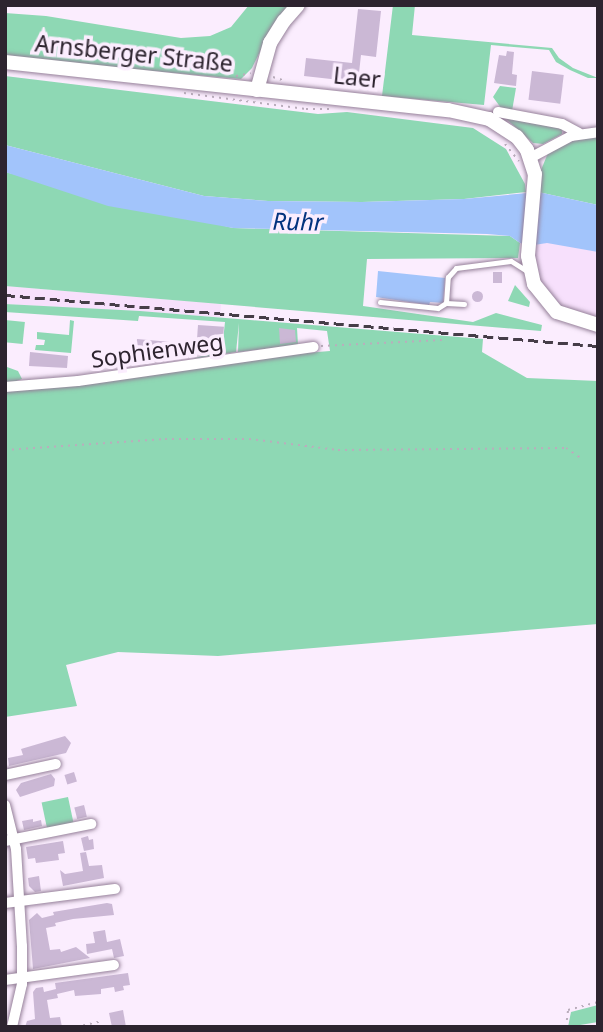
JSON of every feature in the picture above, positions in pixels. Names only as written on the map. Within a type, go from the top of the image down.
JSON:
[{"type":"main road","points":[[257,90],[270,43],[298,5]]},
{"type":"main road","name":"Arnsberger Straße","points":[[5,62],[257,90]]},
{"type":"main road","name":"Laer","points":[[257,90],[474,114],[508,129],[517,137],[525,161],[535,174],[528,251],[530,272],[536,289],[554,309],[572,319],[598,325]]},
{"type":"street","points":[[498,112],[562,124],[579,133]]},
{"type":"street","points":[[525,161],[579,133],[598,132]]},
{"type":"street","name":"Sophienweg","points":[[5,387],[78,381],[314,347]]},
{"type":"street","points":[[5,775],[56,764]]},
{"type":"street","points":[[5,805],[20,902],[23,979],[12,1027]]},
{"type":"street","points":[[10,841],[91,824]]},
{"type":"street","points":[[5,903],[116,889]]},
{"type":"street","points":[[5,980],[114,965]]},
{"type":"lane","points":[[446,303],[448,277],[456,268],[511,261],[530,272]]},
{"type":"lane","points":[[380,302],[438,308],[446,303],[464,304]]},
{"type":"path","points":[[173,92],[306,109],[334,108]]},
{"type":"path","points":[[504,143],[525,161]]},
{"type":"path","points":[[314,347],[442,340]]},
{"type":"path","points":[[5,450],[164,439],[249,439],[338,450],[566,448],[581,458]]},
{"type":"path","points":[[566,1027],[568,1010],[598,1002]]},
{"type":"path","points":[[76,1027],[101,1021]]},
{"type":"shaded area","points":[[547,242],[598,252],[598,320],[563,310],[540,285],[533,253],[534,245]]},
{"type":"shaded area","points":[[5,286],[221,304],[220,317],[5,304]]},
{"type":"green space","points":[[249,5],[291,5],[273,25],[252,68],[241,79],[5,58],[5,13],[46,16],[181,38],[210,36],[231,27]]},
{"type":"green space","points":[[393,5],[415,5],[412,35],[552,48],[559,58],[573,68],[598,78],[588,78],[556,62],[549,50],[491,45],[484,105],[382,96]]},
{"type":"green space","points":[[5,76],[318,114],[347,112],[473,128],[506,149],[525,184],[526,192],[464,199],[362,202],[268,201],[204,196],[5,145]]},
{"type":"green space","points":[[500,86],[516,88],[512,111],[501,108],[493,97]]},
{"type":"green space","points":[[503,116],[562,129],[562,134],[543,144],[533,143]]},
{"type":"green space","points":[[598,134],[598,205],[538,192],[541,170],[548,153],[579,138]]},
{"type":"green space","points":[[5,172],[233,228],[510,236],[520,243],[518,258],[367,259],[363,306],[473,322],[496,313],[542,325],[541,331],[5,286]]},
{"type":"green space","points":[[515,285],[530,302],[529,307],[508,301]]},
{"type":"green space","points":[[5,304],[140,311],[483,339],[482,352],[527,378],[598,381],[598,624],[218,656],[118,652],[66,665],[77,706],[5,717],[5,390],[258,357],[330,351],[327,331],[297,328],[298,345],[238,352],[239,323],[236,352],[192,359],[222,350],[225,322],[139,316],[138,321],[5,312]]},
{"type":"green space","points":[[5,320],[25,322],[23,344],[5,342]]},
{"type":"green space","points":[[70,320],[74,321],[71,353],[35,350],[36,345],[44,345],[45,340],[37,339],[37,332],[69,335]]},
{"type":"green space","points":[[7,367],[18,371],[22,379],[5,385]]},
{"type":"green space","points":[[68,797],[74,826],[48,832],[42,803]]},
{"type":"green space","points":[[598,1005],[598,1022],[568,1027],[571,1012]]},
{"type":"water","name":"Ruhr","points":[[5,145],[204,196],[268,201],[362,202],[464,199],[538,192],[598,205],[598,252],[547,243],[520,243],[510,236],[487,234],[233,228],[108,206],[5,172]]},
{"type":"water","points":[[378,271],[445,278],[443,303],[430,302],[429,305],[376,297]]},
{"type":"building","points":[[358,9],[381,11],[376,57],[361,55],[358,82],[304,76],[306,58],[352,63]]},
{"type":"building","points":[[507,51],[514,52],[512,74],[517,75],[516,86],[494,83],[499,55],[506,56]]},
{"type":"building","points":[[532,71],[564,75],[560,104],[528,100]]},
{"type":"building","points":[[493,272],[502,272],[502,283],[493,283]]},
{"type":"building","points":[[477,291],[481,292],[481,300],[477,301],[473,300],[472,296],[473,292]]},
{"type":"building","points":[[198,325],[224,327],[223,340],[197,338]]},
{"type":"building","points":[[279,328],[295,330],[296,342],[280,344]]},
{"type":"building","points":[[137,339],[171,342],[170,355],[136,352]]},
{"type":"building","points":[[30,352],[68,356],[67,368],[29,366]]},
{"type":"building","points":[[65,736],[71,743],[66,753],[9,766],[8,758],[23,755],[21,749]]},
{"type":"building","points":[[74,772],[77,782],[67,784],[64,775]]},
{"type":"building","points":[[51,774],[55,779],[54,786],[20,797],[16,790],[21,783]]},
{"type":"building","points":[[84,805],[87,817],[77,819],[74,807]]},
{"type":"building","points":[[33,819],[33,822],[41,820],[42,826],[24,830],[22,821]]},
{"type":"building","points":[[88,836],[89,840],[93,839],[94,849],[84,851],[81,838]]},
{"type":"building","points":[[63,841],[65,853],[58,854],[59,860],[36,863],[35,858],[28,859],[26,847]]},
{"type":"building","points":[[86,852],[89,866],[102,865],[104,878],[63,886],[60,870],[65,874],[83,871],[80,853]]},
{"type":"building","points":[[39,876],[41,891],[35,892],[29,886],[28,878]]},
{"type":"building","points":[[112,904],[114,915],[73,919],[46,928],[50,950],[60,949],[61,952],[76,947],[90,958],[33,969],[29,920],[37,913],[42,918],[54,915],[53,912]]},
{"type":"building","points":[[105,930],[107,942],[120,939],[124,956],[114,958],[112,949],[87,954],[86,944],[95,943],[93,932]]},
{"type":"building","points":[[128,973],[130,985],[123,986],[124,990],[115,992],[114,987],[101,989],[101,994],[75,996],[74,990],[57,994],[58,998],[47,1000],[50,1018],[60,1017],[62,1027],[25,1027],[27,1021],[35,1019],[33,992],[36,988],[43,987],[44,992],[56,989],[55,983]]},
{"type":"building","points":[[123,1010],[126,1027],[112,1027],[109,1013]]},
{"type":"railway","points":[[5,295],[598,346]]}]
